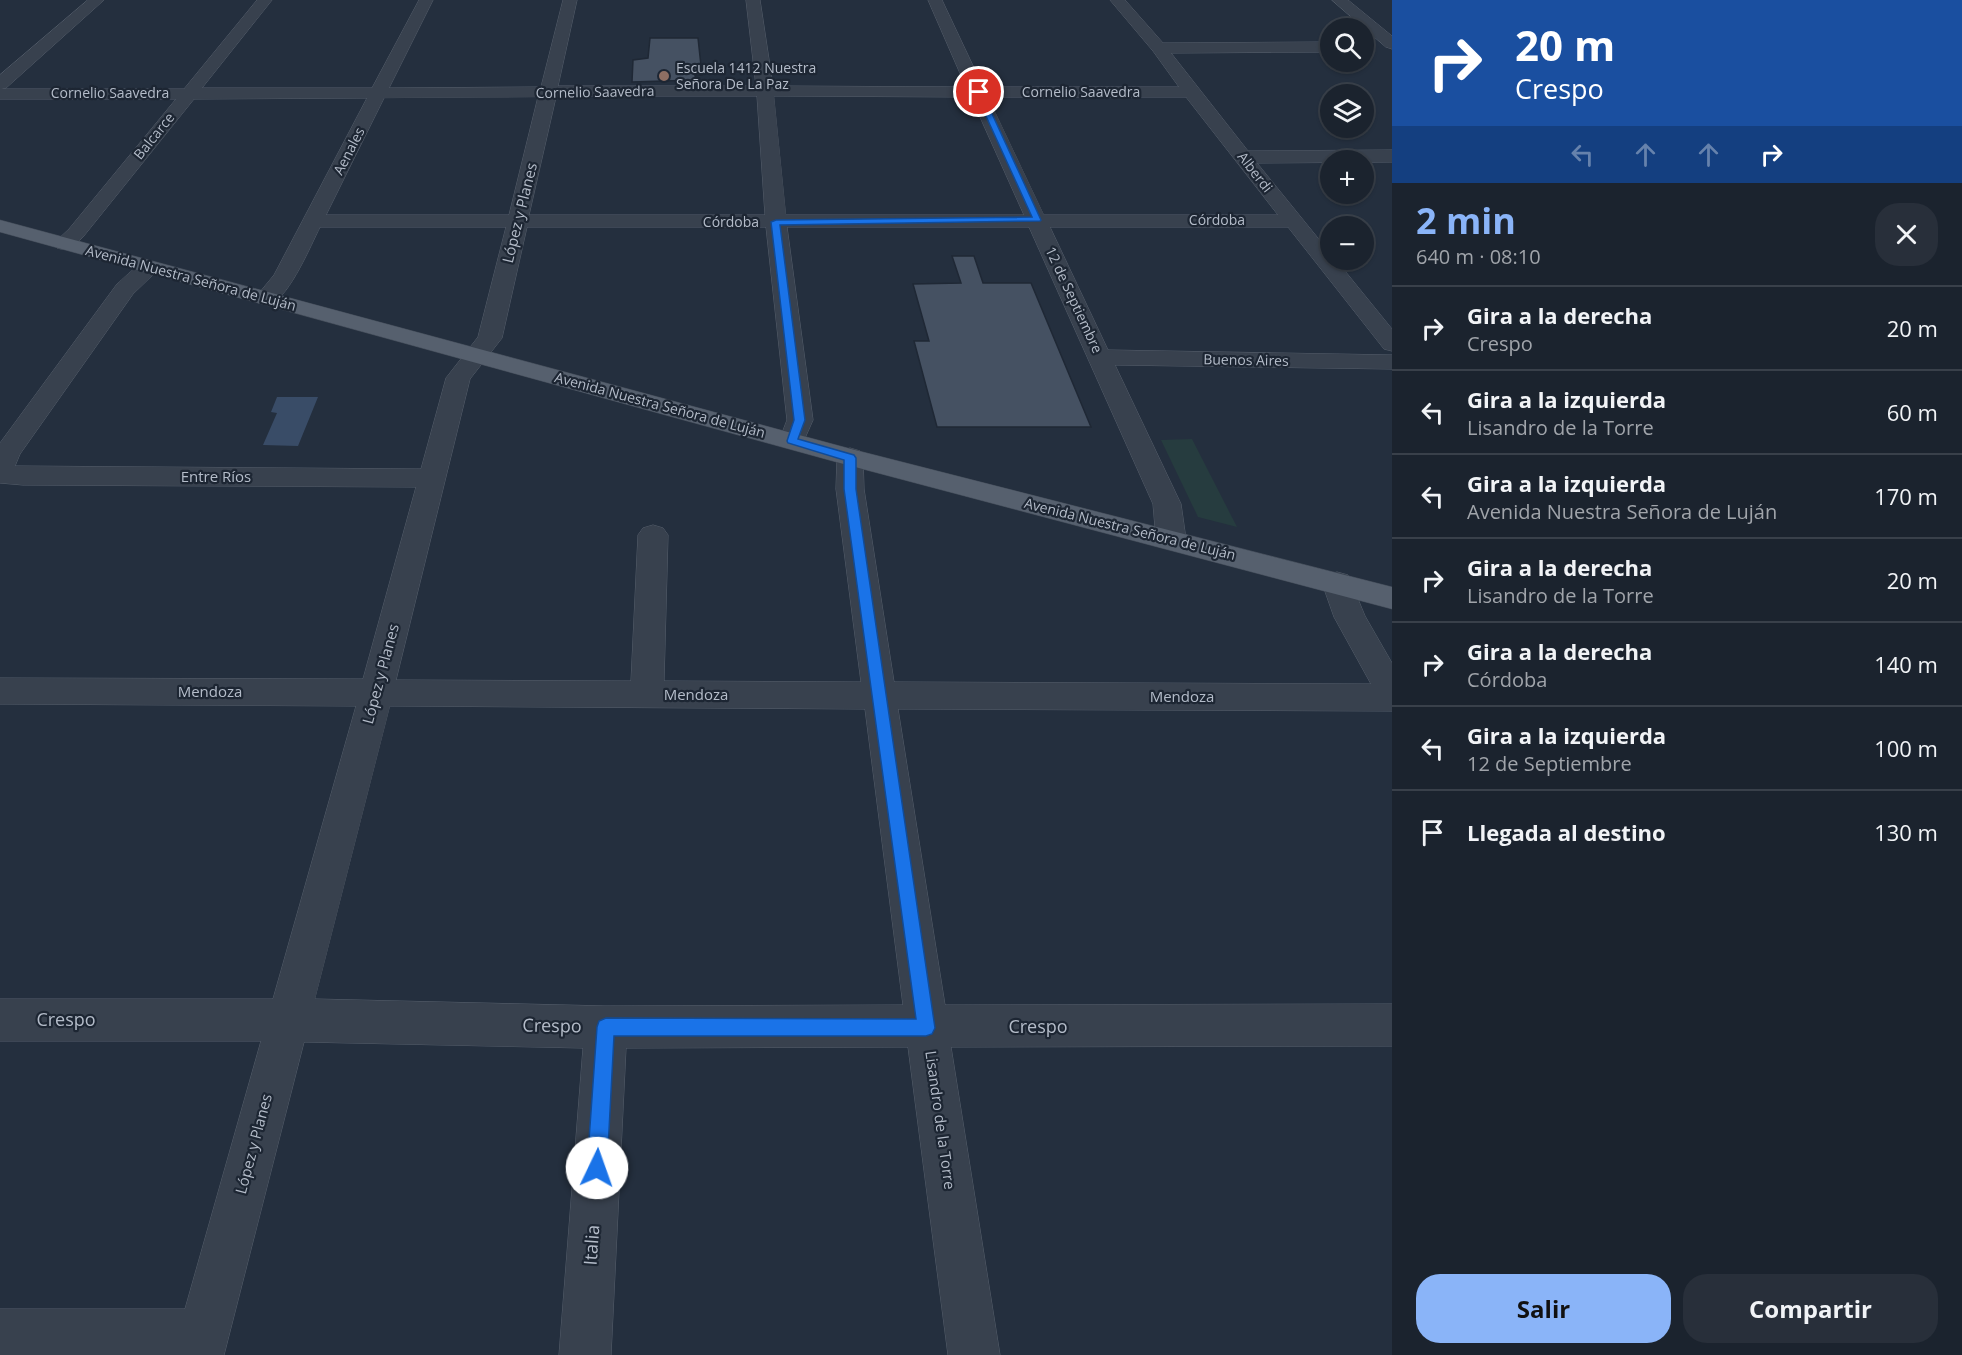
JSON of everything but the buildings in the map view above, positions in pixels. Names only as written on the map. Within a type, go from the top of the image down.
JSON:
[{"type":"main road","name":"Avenida Nuestra Señora de Luján","points":[[0,226],[850,458],[1172,539],[1392,598]]},
{"type":"street","points":[[0,84],[97,0]]},
{"type":"street","name":"Balcarce","points":[[64,244],[265,0]]},
{"type":"street","name":"Aenales","points":[[266,298],[284,277],[426,0]]},
{"type":"street","name":"López y Planes","points":[[200,1345],[376,693],[458,378],[490,338],[570,0]]},
{"type":"street","points":[[753,0],[765,92],[776,222],[800,420],[792,441]]},
{"type":"street","name":"12 de Septiembre","points":[[935,0],[1167,504],[1172,539]]},
{"type":"street","name":"Alberdi","points":[[1117,0],[1159,48],[1191,92],[1392,344]]},
{"type":"street","points":[[1339,0],[1392,45]]},
{"type":"street","points":[[1374,47],[1392,45]]},
{"type":"street","points":[[1159,48],[1320,47]]},
{"type":"street","name":"Cornelio Saavedra","points":[[0,94],[1191,92]]},
{"type":"street","points":[[1244,157],[1392,156]]},
{"type":"street","name":"Córdoba","points":[[313,221],[518,223],[1293,221]]},
{"type":"street","points":[[0,472],[7,453],[125,289],[149,267]]},
{"type":"street","name":"Buenos Aires","points":[[1101,357],[1392,362]]},
{"type":"street","name":"Lisandro de la Torre","points":[[850,458],[850,489],[974,1355]]},
{"type":"street","name":"Entre Ríos","points":[[0,472],[23,476],[432,478]]},
{"type":"street","points":[[647,695],[653,535]]},
{"type":"street","points":[[1337,583],[1350,616],[1392,693]]},
{"type":"street","name":"Mendoza","points":[[0,691],[1392,698]]},
{"type":"street","name":"Crespo","points":[[0,1020],[287,1020],[606,1027],[926,1028],[1392,1025]]},
{"type":"street","name":"Italia","points":[[585,1355],[606,1027]]},
{"type":"street","points":[[0,1334],[200,1345]]},
{"type":"green space","points":[[1192,439],[1237,527],[1198,517],[1161,440]]},
{"type":"water","points":[[277,397],[318,397],[298,446],[263,445],[277,413],[271,412]]},
{"type":"place","name":"Escuela 1412 Nuestra Señora De La Paz","points":[[664,76]]},
{"type":"route","points":[[597,1168],[606,1027],[926,1028],[850,489],[850,458],[792,441],[800,420],[776,222],[1037,220],[979,92]]}]
